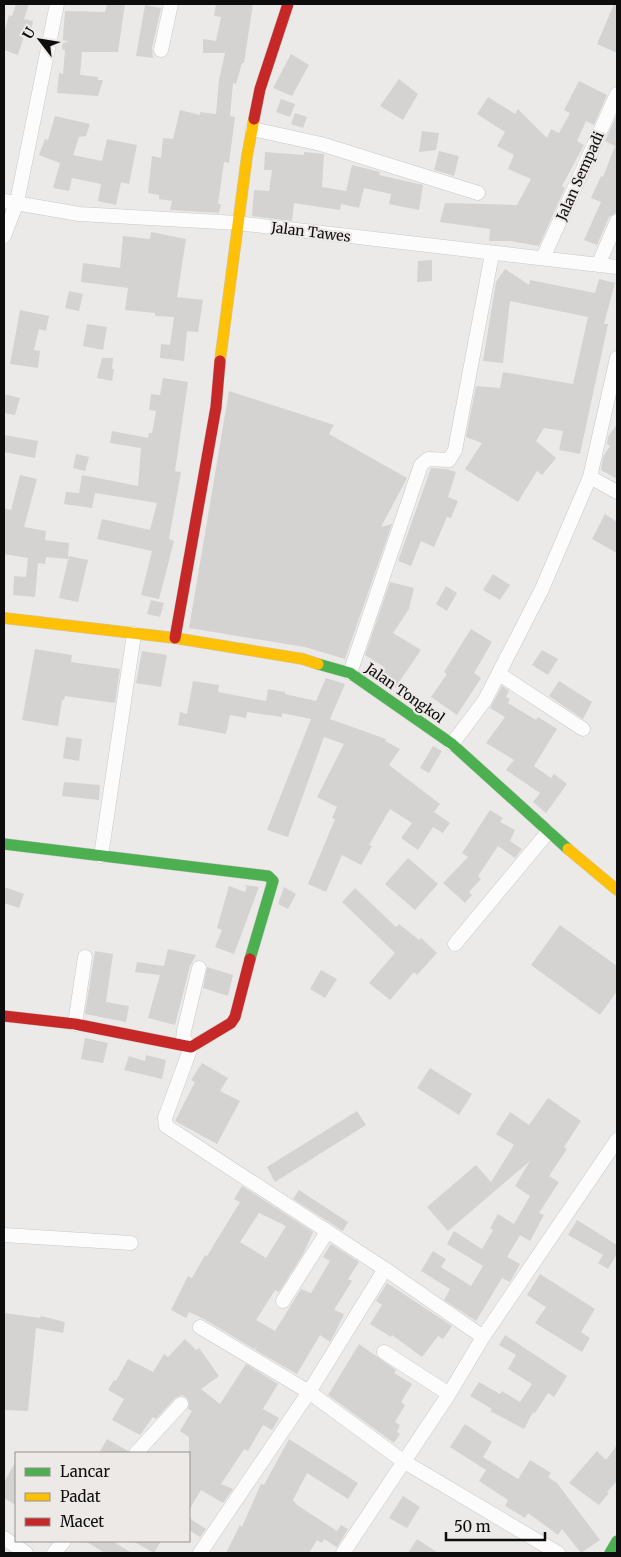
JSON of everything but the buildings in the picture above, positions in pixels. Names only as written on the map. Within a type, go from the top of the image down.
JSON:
[{"type":"street","points":[[4,236],[10,202],[58,4]]},
{"type":"street","points":[[161,50],[171,4]]},
{"type":"street","points":[[175,638],[216,407],[222,337],[237,223],[260,89],[288,4]]},
{"type":"street","name":"Jalan Sempadi","points":[[543,258],[617,94]]},
{"type":"street","points":[[253,129],[330,147],[478,193]]},
{"type":"street","name":"Jalan Tawes","points":[[10,202],[79,214],[237,223],[492,254],[599,263],[617,267]]},
{"type":"street","points":[[599,263],[617,221]]},
{"type":"street","points":[[350,673],[421,465],[425,460],[449,460],[455,450],[492,254]]},
{"type":"street","points":[[452,744],[472,719],[499,674],[542,589],[590,477],[617,358]]},
{"type":"street","points":[[590,477],[617,492]]},
{"type":"street","name":"Jalan Tongkol","points":[[4,618],[175,638],[303,659],[350,673],[452,744],[548,832],[617,890]]},
{"type":"street","points":[[101,856],[134,634]]},
{"type":"street","points":[[499,674],[583,729]]},
{"type":"street","points":[[455,944],[548,832]]},
{"type":"street","points":[[4,844],[268,876],[272,879],[235,1017],[231,1023],[191,1047],[166,1118],[166,1126],[385,1269],[483,1337]]},
{"type":"street","points":[[75,1024],[85,957]]},
{"type":"street","points":[[191,1047],[183,1039],[199,968]]},
{"type":"street","points":[[4,1016],[75,1024],[191,1047]]},
{"type":"street","points":[[343,1553],[449,1394],[483,1337],[617,1140]]},
{"type":"street","points":[[282,1302],[327,1232]]},
{"type":"street","points":[[4,1235],[131,1243]]},
{"type":"street","points":[[200,1553],[309,1392],[385,1269]]},
{"type":"street","points":[[200,1327],[309,1392],[403,1461],[558,1553]]},
{"type":"street","points":[[384,1352],[449,1394]]},
{"type":"street","points":[[137,1452],[181,1404]]},
{"type":"street","points":[[4,1538],[26,1553]]},
{"type":"street","points":[[54,1553],[63,1542]]},
{"type":"street","points":[[610,1553],[617,1542]]},
{"type":"traffic: fast","points":[[318,664],[350,673],[452,744],[568,849]]},
{"type":"traffic: fast","points":[[4,844],[268,876],[273,881],[250,959]]},
{"type":"traffic: fast","points":[[610,1553],[617,1541]]},
{"type":"traffic: slow","points":[[220,361],[247,156],[254,119]]},
{"type":"traffic: slow","points":[[4,618],[175,638],[303,659],[318,664]]},
{"type":"traffic: slow","points":[[568,849],[617,890]]},
{"type":"traffic: jam","points":[[254,119],[260,89],[288,4]]},
{"type":"traffic: jam","points":[[175,638],[216,407],[220,361]]},
{"type":"traffic: jam","points":[[4,1016],[75,1024],[191,1047],[231,1023],[235,1017],[250,959]]}]
